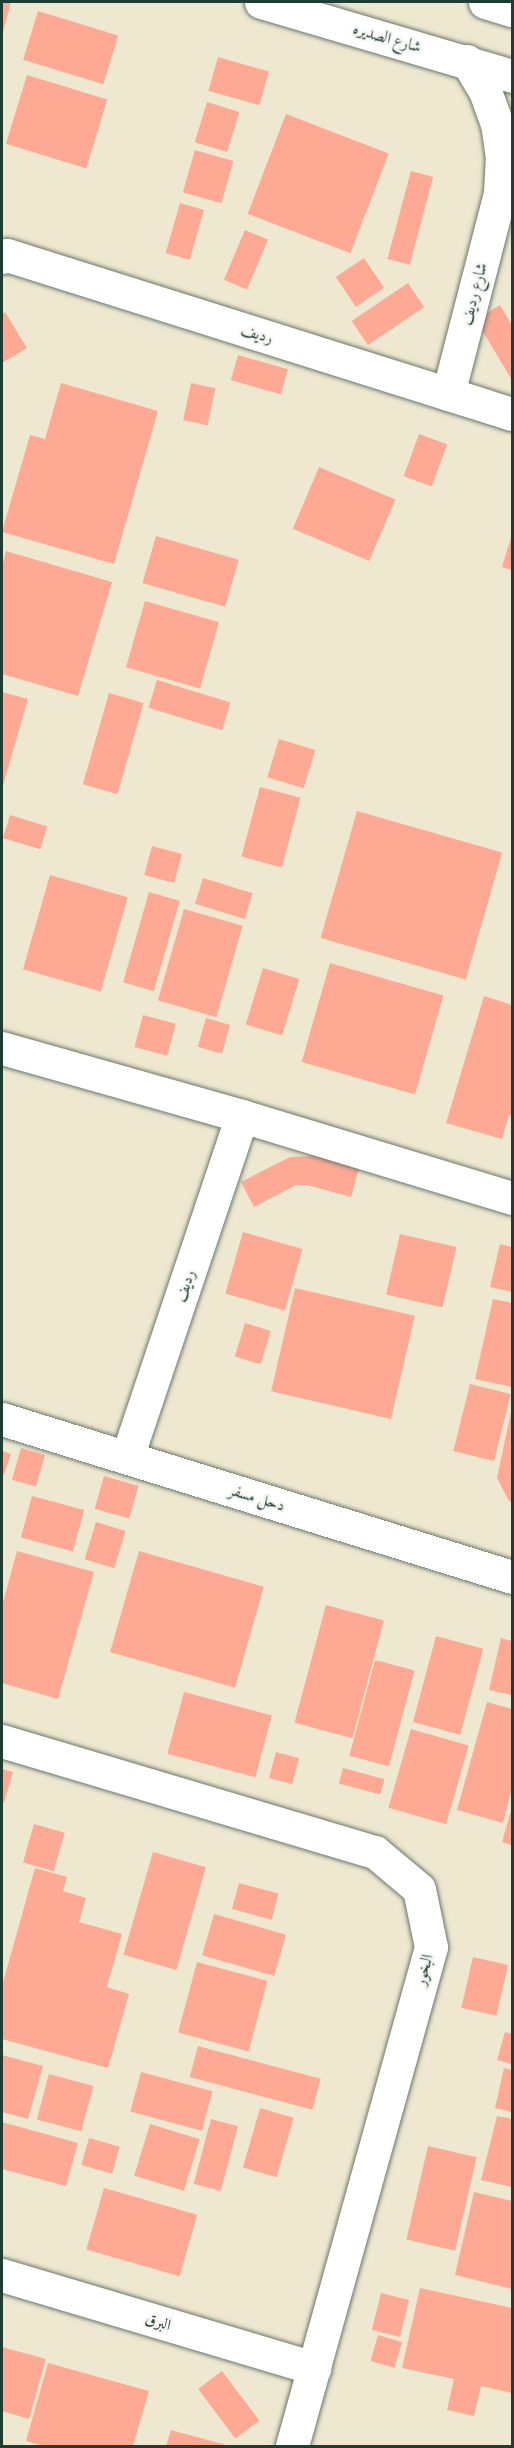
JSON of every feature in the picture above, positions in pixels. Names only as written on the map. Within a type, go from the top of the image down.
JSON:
[{"type":"street","name":"شارع الصديره","points":[[261,2],[513,76]]},
{"type":"street","points":[[485,2],[513,10]]},
{"type":"street","name":"شارع رديف","points":[[448,394],[506,185],[497,124],[485,91],[467,61]]},
{"type":"street","name":"رديف","points":[[2,257],[7,255],[513,414]]},
{"type":"street","points":[[2,1048],[242,1116],[513,1198]]},
{"type":"street","name":"رديف","points":[[127,1457],[242,1116]]},
{"type":"street","name":"دحل مسفر","points":[[2,1419],[513,1577]]},
{"type":"street","name":"البخور","points":[[2,1741],[375,1852],[419,1889],[431,1947],[292,2446]]},
{"type":"street","name":"البرق","points":[[2,2275],[314,2368]]},
{"type":"building","points":[[2,2],[11,2],[2,36]]},
{"type":"building","points":[[38,11],[118,36],[103,84],[23,60]]},
{"type":"building","points":[[218,57],[269,72],[259,105],[208,91]]},
{"type":"building","points":[[27,75],[107,100],[86,168],[6,144]]},
{"type":"building","points":[[207,102],[240,112],[227,152],[195,142]]},
{"type":"building","points":[[286,114],[389,153],[350,253],[248,214]]},
{"type":"building","points":[[195,150],[233,161],[221,203],[183,192]]},
{"type":"building","points":[[411,171],[433,177],[410,265],[387,259]]},
{"type":"building","points":[[180,203],[204,210],[190,260],[166,253]]},
{"type":"building","points":[[245,230],[268,240],[247,289],[224,280]]},
{"type":"building","points":[[364,258],[384,288],[356,307],[336,277]]},
{"type":"building","points":[[408,283],[424,307],[368,345],[352,321]]},
{"type":"building","points":[[500,305],[512,325],[512,380],[476,320]]},
{"type":"building","points":[[5,312],[27,348],[2,363],[2,314]]},
{"type":"building","points":[[238,355],[288,369],[281,394],[231,380]]},
{"type":"building","points":[[61,383],[158,411],[114,564],[2,532],[30,435],[45,439]]},
{"type":"building","points":[[191,383],[215,388],[208,425],[183,420]]},
{"type":"building","points":[[419,434],[447,444],[432,487],[404,476]]},
{"type":"building","points":[[319,467],[395,499],[369,561],[293,529]]},
{"type":"building","points":[[512,534],[512,570],[502,567]]},
{"type":"building","points":[[156,536],[239,560],[225,607],[142,583]]},
{"type":"building","points":[[6,551],[112,582],[78,696],[2,674],[2,567]]},
{"type":"building","points":[[145,601],[219,622],[200,689],[126,667]]},
{"type":"building","points":[[157,680],[231,703],[222,730],[149,708]]},
{"type":"building","points":[[2,692],[28,699],[2,789]]},
{"type":"building","points":[[109,693],[144,703],[117,794],[83,784]]},
{"type":"building","points":[[279,739],[315,750],[304,788],[267,777]]},
{"type":"building","points":[[260,787],[301,798],[282,867],[241,857]]},
{"type":"building","points":[[357,811],[502,853],[466,980],[321,938]]},
{"type":"building","points":[[10,815],[47,826],[40,849],[3,838]]},
{"type":"building","points":[[152,846],[182,854],[174,883],[144,875]]},
{"type":"building","points":[[50,875],[128,897],[101,992],[23,969]]},
{"type":"building","points":[[203,878],[253,893],[245,919],[195,904]]},
{"type":"building","points":[[149,892],[180,901],[154,991],[123,982]]},
{"type":"building","points":[[184,909],[243,926],[216,1017],[158,1000]]},
{"type":"building","points":[[330,963],[443,996],[415,1095],[302,1062]]},
{"type":"building","points":[[263,968],[299,979],[282,1036],[246,1024]]},
{"type":"building","points":[[484,996],[512,1005],[512,1116],[509,1115],[502,1139],[446,1123]]},
{"type":"building","points":[[143,1015],[176,1024],[167,1056],[134,1047]]},
{"type":"building","points":[[206,1018],[230,1025],[222,1054],[198,1047]]},
{"type":"building","points":[[315,1156],[359,1168],[351,1197],[307,1185],[296,1185],[254,1207],[241,1182],[290,1157]]},
{"type":"building","points":[[243,1232],[303,1249],[285,1311],[225,1294]]},
{"type":"building","points":[[400,1234],[457,1247],[443,1307],[386,1294]]},
{"type":"building","points":[[500,1244],[512,1247],[512,1292],[490,1287]]},
{"type":"building","points":[[295,1288],[415,1316],[391,1419],[271,1391]]},
{"type":"building","points":[[493,1299],[512,1303],[512,1387],[475,1379]]},
{"type":"building","points":[[245,1323],[271,1331],[261,1364],[235,1356]]},
{"type":"building","points":[[470,1384],[511,1394],[494,1461],[453,1451]]},
{"type":"building","points":[[512,1407],[512,1502],[509,1501],[497,1478]]},
{"type":"building","points":[[21,1448],[45,1455],[36,1487],[12,1480]]},
{"type":"building","points":[[2,1451],[11,1454],[4,1475],[2,1474]]},
{"type":"building","points":[[104,1476],[139,1486],[129,1519],[95,1509]]},
{"type":"building","points":[[32,1496],[84,1510],[73,1552],[21,1538]]},
{"type":"building","points":[[96,1522],[126,1531],[114,1568],[85,1559]]},
{"type":"building","points":[[17,1551],[94,1572],[58,1699],[2,1683],[2,1606]]},
{"type":"building","points":[[139,1551],[264,1587],[235,1688],[110,1652]]},
{"type":"building","points":[[326,1605],[384,1621],[352,1738],[294,1723]]},
{"type":"building","points":[[436,1636],[483,1649],[460,1735],[413,1722]]},
{"type":"building","points":[[501,1638],[512,1641],[512,1695],[489,1690]]},
{"type":"building","points":[[375,1660],[415,1671],[389,1766],[349,1756]]},
{"type":"building","points":[[184,1692],[272,1716],[255,1777],[167,1754]]},
{"type":"building","points":[[487,1702],[512,1709],[512,1788],[503,1823],[457,1810]]},
{"type":"building","points":[[411,1729],[469,1746],[446,1824],[388,1808]]},
{"type":"building","points":[[276,1752],[299,1758],[292,1784],[269,1778]]},
{"type":"building","points":[[343,1768],[385,1779],[380,1795],[339,1783]]},
{"type":"building","points":[[2,1769],[13,1772],[4,1803],[2,1802]]},
{"type":"building","points":[[512,1807],[512,1845],[502,1842]]},
{"type":"building","points":[[34,1824],[65,1833],[54,1871],[23,1862]]},
{"type":"building","points":[[153,1852],[206,1867],[176,1970],[124,1955]]},
{"type":"building","points":[[35,1868],[67,1877],[63,1891],[86,1898],[79,1922],[122,1934],[107,1987],[129,1994],[108,2068],[2,2039],[2,1986]]},
{"type":"building","points":[[239,1883],[279,1894],[272,1920],[232,1909]]},
{"type":"building","points":[[214,1914],[286,1935],[274,1976],[202,1955]]},
{"type":"building","points":[[473,1957],[508,1965],[496,2016],[461,2008]]},
{"type":"building","points":[[197,1962],[268,1981],[249,2051],[178,2033]]},
{"type":"building","points":[[505,2032],[512,2034],[512,2064],[497,2060]]},
{"type":"building","points":[[198,2046],[321,2079],[312,2110],[190,2077]]},
{"type":"building","points":[[2,2055],[43,2066],[28,2119],[2,2112]]},
{"type":"building","points":[[504,2068],[512,2070],[512,2112],[495,2108]]},
{"type":"building","points":[[141,2072],[212,2091],[202,2131],[130,2112]]},
{"type":"building","points":[[49,2074],[93,2086],[81,2131],[37,2119]]},
{"type":"building","points":[[260,2108],[294,2118],[277,2177],[243,2168]]},
{"type":"building","points":[[497,2116],[512,2119],[512,2187],[481,2180]]},
{"type":"building","points":[[211,2119],[238,2126],[221,2191],[194,2184]]},
{"type":"building","points":[[2,2122],[78,2143],[66,2186],[2,2169]]},
{"type":"building","points":[[150,2124],[200,2139],[184,2191],[134,2176]]},
{"type":"building","points":[[89,2138],[120,2147],[112,2174],[81,2165]]},
{"type":"building","points":[[428,2146],[477,2157],[455,2251],[406,2240]]},
{"type":"building","points":[[104,2188],[197,2215],[180,2276],[86,2250]]},
{"type":"building","points":[[474,2192],[512,2201],[512,2289],[455,2275]]},
{"type":"building","points":[[420,2288],[512,2308],[512,2393],[481,2386],[474,2416],[447,2410],[454,2379],[402,2368]]},
{"type":"building","points":[[381,2293],[409,2300],[400,2337],[372,2330]]},
{"type":"building","points":[[378,2335],[402,2342],[395,2368],[371,2361]]},
{"type":"building","points":[[2,2347],[46,2359],[29,2419],[2,2411]]},
{"type":"building","points":[[48,2363],[149,2391],[133,2446],[44,2446],[26,2441]]},
{"type":"building","points":[[222,2371],[259,2421],[235,2439],[198,2389]]},
{"type":"building","points":[[171,2430],[230,2446],[166,2446]]}]
